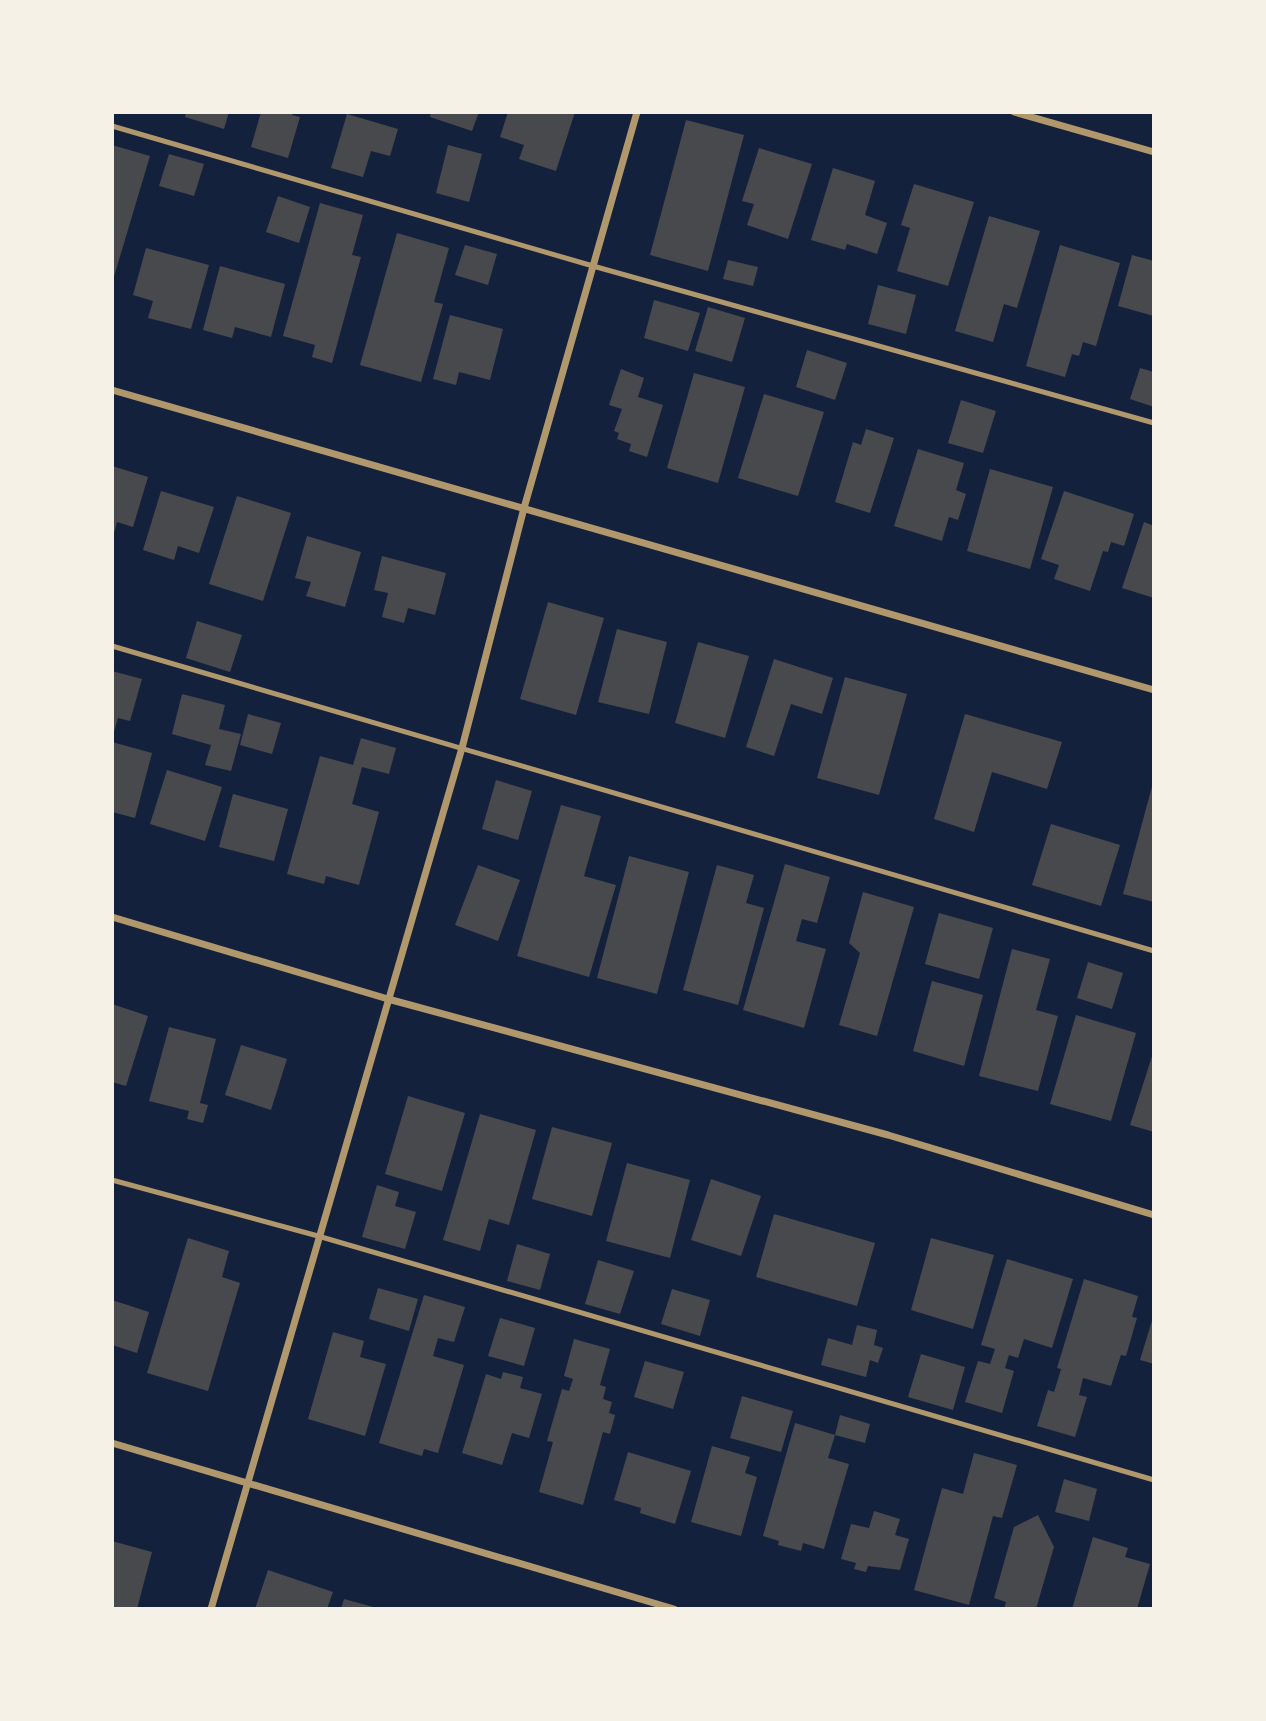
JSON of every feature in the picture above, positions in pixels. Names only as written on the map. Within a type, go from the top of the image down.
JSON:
[{"type":"street","points":[[211,1609],[462,748],[524,508],[637,112]]},
{"type":"street","points":[[1014,112],[1154,152]]},
{"type":"street","points":[[112,390],[1154,690]]},
{"type":"street","points":[[112,917],[388,999],[888,1135],[1154,1215]]},
{"type":"street","points":[[112,1443],[674,1609]]},
{"type":"lane","points":[[112,126],[1154,423]]},
{"type":"lane","points":[[112,646],[1154,951]]},
{"type":"lane","points":[[112,1180],[318,1236],[1154,1480]]},
{"type":"building","points":[[186,112],[229,112],[224,129],[185,117]]},
{"type":"building","points":[[261,112],[293,112],[292,115],[300,117],[288,158],[251,147]]},
{"type":"building","points":[[431,112],[479,112],[472,131],[430,117]]},
{"type":"building","points":[[508,112],[575,112],[556,171],[519,159],[524,145],[500,137]]},
{"type":"building","points":[[347,114],[398,129],[390,156],[371,151],[363,177],[331,168]]},
{"type":"building","points":[[686,120],[744,135],[708,271],[650,255]]},
{"type":"building","points":[[112,145],[150,156],[113,280],[112,280]]},
{"type":"building","points":[[448,145],[482,154],[469,202],[436,193]]},
{"type":"building","points":[[759,148],[812,164],[788,239],[747,225],[754,204],[742,201]]},
{"type":"building","points":[[169,154],[204,164],[194,196],[159,186]]},
{"type":"building","points":[[833,168],[875,181],[865,215],[887,223],[877,254],[847,244],[845,250],[811,240]]},
{"type":"building","points":[[914,184],[974,202],[948,286],[897,271],[910,228],[901,225]]},
{"type":"building","points":[[278,196],[310,207],[299,243],[266,232]]},
{"type":"building","points":[[320,203],[363,215],[352,255],[361,257],[332,363],[312,357],[315,345],[283,336]]},
{"type":"building","points":[[989,216],[1040,231],[1017,308],[1004,304],[993,342],[955,331]]},
{"type":"building","points":[[397,233],[449,248],[434,302],[443,304],[421,382],[360,365]]},
{"type":"building","points":[[465,245],[497,254],[488,285],[455,275]]},
{"type":"building","points":[[1060,245],[1120,263],[1096,346],[1083,342],[1079,356],[1072,354],[1065,377],[1026,366]]},
{"type":"building","points":[[146,248],[209,265],[191,329],[148,318],[153,301],[133,295]]},
{"type":"building","points":[[1132,255],[1154,261],[1154,316],[1118,306]]},
{"type":"building","points":[[728,260],[758,267],[753,286],[723,279]]},
{"type":"building","points":[[220,266],[285,284],[271,337],[235,327],[232,338],[203,330]]},
{"type":"building","points":[[878,285],[916,295],[906,334],[868,324]]},
{"type":"building","points":[[654,300],[700,313],[688,351],[644,338]]},
{"type":"building","points":[[708,307],[745,318],[732,362],[695,351]]},
{"type":"building","points":[[450,315],[503,329],[490,380],[459,372],[456,385],[433,379]]},
{"type":"building","points":[[807,350],[847,363],[835,400],[796,387]]},
{"type":"building","points":[[1140,368],[1154,372],[1154,407],[1130,399]]},
{"type":"building","points":[[621,369],[644,378],[638,397],[663,405],[647,457],[629,451],[631,444],[617,439],[619,433],[614,431],[622,409],[609,405]]},
{"type":"building","points":[[694,373],[745,387],[718,483],[667,468]]},
{"type":"building","points":[[764,394],[824,412],[798,496],[738,478]]},
{"type":"building","points":[[961,400],[996,411],[983,453],[948,443]]},
{"type":"building","points":[[866,429],[894,438],[870,513],[835,502],[853,442],[861,445]]},
{"type":"building","points":[[918,449],[964,463],[956,490],[966,494],[958,520],[949,517],[942,541],[894,526]]},
{"type":"building","points":[[112,466],[148,477],[133,527],[117,522],[113,537]]},
{"type":"building","points":[[990,469],[1053,487],[1030,569],[967,551]]},
{"type":"building","points":[[161,491],[214,507],[199,553],[178,546],[174,560],[143,550]]},
{"type":"building","points":[[1064,491],[1134,514],[1124,546],[1111,542],[1108,552],[1103,551],[1090,591],[1054,579],[1059,565],[1041,559]]},
{"type":"building","points":[[237,496],[291,513],[263,601],[209,584]]},
{"type":"building","points":[[1144,522],[1154,526],[1154,598],[1122,588]]},
{"type":"building","points":[[307,536],[361,552],[345,607],[306,596],[311,582],[295,578]]},
{"type":"building","points":[[382,556],[446,573],[435,615],[408,608],[404,623],[382,617],[388,593],[374,590]]},
{"type":"building","points":[[548,602],[604,618],[576,715],[520,699]]},
{"type":"building","points":[[197,621],[242,635],[230,672],[186,658]]},
{"type":"building","points":[[617,629],[667,642],[649,714],[598,702]]},
{"type":"building","points":[[698,642],[749,656],[725,738],[675,723]]},
{"type":"building","points":[[774,659],[833,678],[822,714],[791,704],[774,756],[746,747]]},
{"type":"building","points":[[112,671],[142,679],[130,721],[118,718],[113,735]]},
{"type":"building","points":[[845,677],[907,694],[879,795],[817,778]]},
{"type":"building","points":[[182,694],[225,705],[219,729],[241,734],[231,771],[205,765],[211,745],[172,734]]},
{"type":"building","points":[[248,714],[281,723],[272,754],[240,745]]},
{"type":"building","points":[[965,714],[1062,742],[1047,789],[992,772],[974,832],[934,819]]},
{"type":"building","points":[[361,738],[396,748],[389,774],[362,767],[352,804],[379,812],[359,885],[326,876],[324,884],[287,874],[320,756],[353,765]]},
{"type":"building","points":[[112,742],[152,753],[135,818],[112,812]]},
{"type":"building","points":[[167,770],[222,787],[205,841],[150,824]]},
{"type":"building","points":[[1154,779],[1154,902],[1123,894]]},
{"type":"building","points":[[496,780],[532,791],[518,840],[482,829]]},
{"type":"building","points":[[233,794],[288,809],[274,861],[219,847]]},
{"type":"building","points":[[561,805],[601,816],[584,876],[616,885],[589,977],[517,956]]},
{"type":"building","points":[[1051,824],[1120,845],[1101,906],[1032,885]]},
{"type":"building","points":[[629,856],[689,872],[657,994],[597,978]]},
{"type":"building","points":[[785,864],[830,877],[817,923],[802,919],[796,941],[826,949],[804,1028],[743,1010]]},
{"type":"building","points":[[478,865],[520,880],[498,941],[455,925]]},
{"type":"building","points":[[717,865],[754,875],[746,903],[764,908],[738,1005],[683,990]]},
{"type":"building","points":[[863,892],[914,907],[877,1036],[839,1025],[860,953],[849,943]]},
{"type":"building","points":[[939,913],[993,928],[979,979],[925,964]]},
{"type":"building","points":[[1012,949],[1050,959],[1036,1010],[1058,1016],[1038,1091],[979,1076]]},
{"type":"building","points":[[1088,962],[1123,973],[1112,1009],[1077,998]]},
{"type":"building","points":[[932,981],[983,995],[964,1066],[913,1051]]},
{"type":"building","points":[[112,1004],[148,1016],[126,1086],[112,1082]]},
{"type":"building","points":[[1076,1015],[1136,1033],[1111,1121],[1050,1104]]},
{"type":"building","points":[[169,1027],[216,1039],[200,1103],[208,1105],[203,1123],[187,1119],[189,1111],[149,1101]]},
{"type":"building","points":[[241,1045],[287,1059],[271,1110],[225,1095]]},
{"type":"building","points":[[1154,1050],[1154,1132],[1130,1125]]},
{"type":"building","points":[[408,1096],[465,1113],[442,1191],[385,1174]]},
{"type":"building","points":[[480,1114],[536,1130],[509,1225],[489,1219],[480,1251],[443,1240]]},
{"type":"building","points":[[552,1127],[612,1143],[592,1216],[532,1199]]},
{"type":"building","points":[[627,1163],[690,1180],[670,1258],[606,1241]]},
{"type":"building","points":[[711,1179],[761,1196],[741,1256],[691,1240]]},
{"type":"building","points":[[377,1185],[399,1192],[395,1206],[416,1212],[405,1249],[362,1237]]},
{"type":"building","points":[[774,1214],[875,1243],[857,1306],[756,1277]]},
{"type":"building","points":[[188,1238],[229,1251],[222,1277],[240,1283],[208,1391],[147,1373]]},
{"type":"building","points":[[931,1238],[994,1255],[973,1329],[911,1310]]},
{"type":"building","points":[[517,1244],[550,1254],[540,1290],[507,1281]]},
{"type":"building","points":[[1007,1259],[1073,1279],[1052,1348],[1024,1339],[1018,1358],[1009,1355],[1005,1368],[1014,1371],[1002,1413],[965,1402],[978,1361],[990,1364],[995,1349],[981,1345]]},
{"type":"building","points":[[598,1260],[634,1271],[620,1314],[585,1304]]},
{"type":"building","points":[[1084,1279],[1138,1296],[1132,1317],[1137,1318],[1126,1356],[1121,1355],[1111,1386],[1083,1378],[1079,1395],[1087,1397],[1075,1437],[1037,1426],[1048,1390],[1054,1392],[1061,1369],[1057,1368]]},
{"type":"building","points":[[378,1288],[418,1299],[409,1331],[369,1319]]},
{"type":"building","points":[[672,1289],[710,1300],[700,1336],[661,1324]]},
{"type":"building","points":[[424,1295],[465,1307],[454,1342],[438,1338],[433,1356],[464,1365],[438,1453],[424,1449],[422,1456],[379,1443]]},
{"type":"building","points":[[112,1300],[149,1312],[137,1353],[112,1345]]},
{"type":"building","points":[[1154,1314],[1154,1364],[1140,1360]]},
{"type":"building","points":[[500,1318],[535,1328],[524,1366],[488,1356]]},
{"type":"building","points":[[857,1325],[877,1330],[874,1345],[883,1348],[878,1363],[870,1360],[866,1377],[821,1365],[828,1338],[852,1345]]},
{"type":"building","points":[[333,1332],[364,1341],[360,1357],[386,1364],[365,1436],[308,1419]]},
{"type":"building","points":[[574,1339],[610,1349],[600,1385],[606,1387],[603,1399],[612,1402],[609,1413],[615,1415],[610,1434],[603,1432],[583,1505],[539,1492],[553,1442],[547,1441],[562,1389],[569,1391],[573,1379],[564,1376]]},
{"type":"building","points":[[921,1354],[965,1367],[953,1410],[908,1397]]},
{"type":"building","points":[[645,1361],[684,1372],[673,1409],[634,1397]]},
{"type":"building","points":[[503,1372],[523,1377],[520,1388],[542,1394],[529,1438],[512,1433],[502,1465],[462,1453],[486,1374],[501,1379]]},
{"type":"building","points":[[742,1396],[793,1411],[781,1452],[730,1438]]},
{"type":"building","points":[[840,1415],[870,1424],[865,1443],[835,1435]]},
{"type":"building","points":[[795,1423],[835,1435],[828,1458],[849,1464],[824,1549],[803,1543],[801,1551],[778,1545],[779,1541],[763,1536]]},
{"type":"building","points":[[712,1446],[750,1457],[745,1473],[757,1477],[741,1536],[691,1522]]},
{"type":"building","points":[[628,1452],[691,1471],[675,1524],[640,1513],[641,1508],[614,1500]]},
{"type":"building","points":[[974,1453],[1017,1465],[1002,1518],[993,1516],[969,1605],[914,1590],[942,1488],[963,1494]]},
{"type":"building","points":[[1064,1479],[1097,1489],[1089,1521],[1055,1512]]},
{"type":"building","points":[[874,1511],[900,1519],[895,1535],[909,1539],[900,1570],[868,1566],[866,1572],[854,1569],[856,1563],[841,1559],[851,1524],[869,1528]]},
{"type":"building","points":[[1038,1515],[1054,1547],[1036,1609],[1004,1609],[1006,1602],[994,1598],[1014,1527]]},
{"type":"building","points":[[1093,1537],[1128,1548],[1125,1557],[1150,1564],[1137,1609],[1072,1609]]},
{"type":"building","points":[[112,1541],[152,1552],[137,1609],[112,1609]]},
{"type":"building","points":[[268,1570],[333,1592],[327,1609],[255,1609]]},
{"type":"building","points":[[344,1599],[377,1608],[377,1609],[341,1609]]}]
